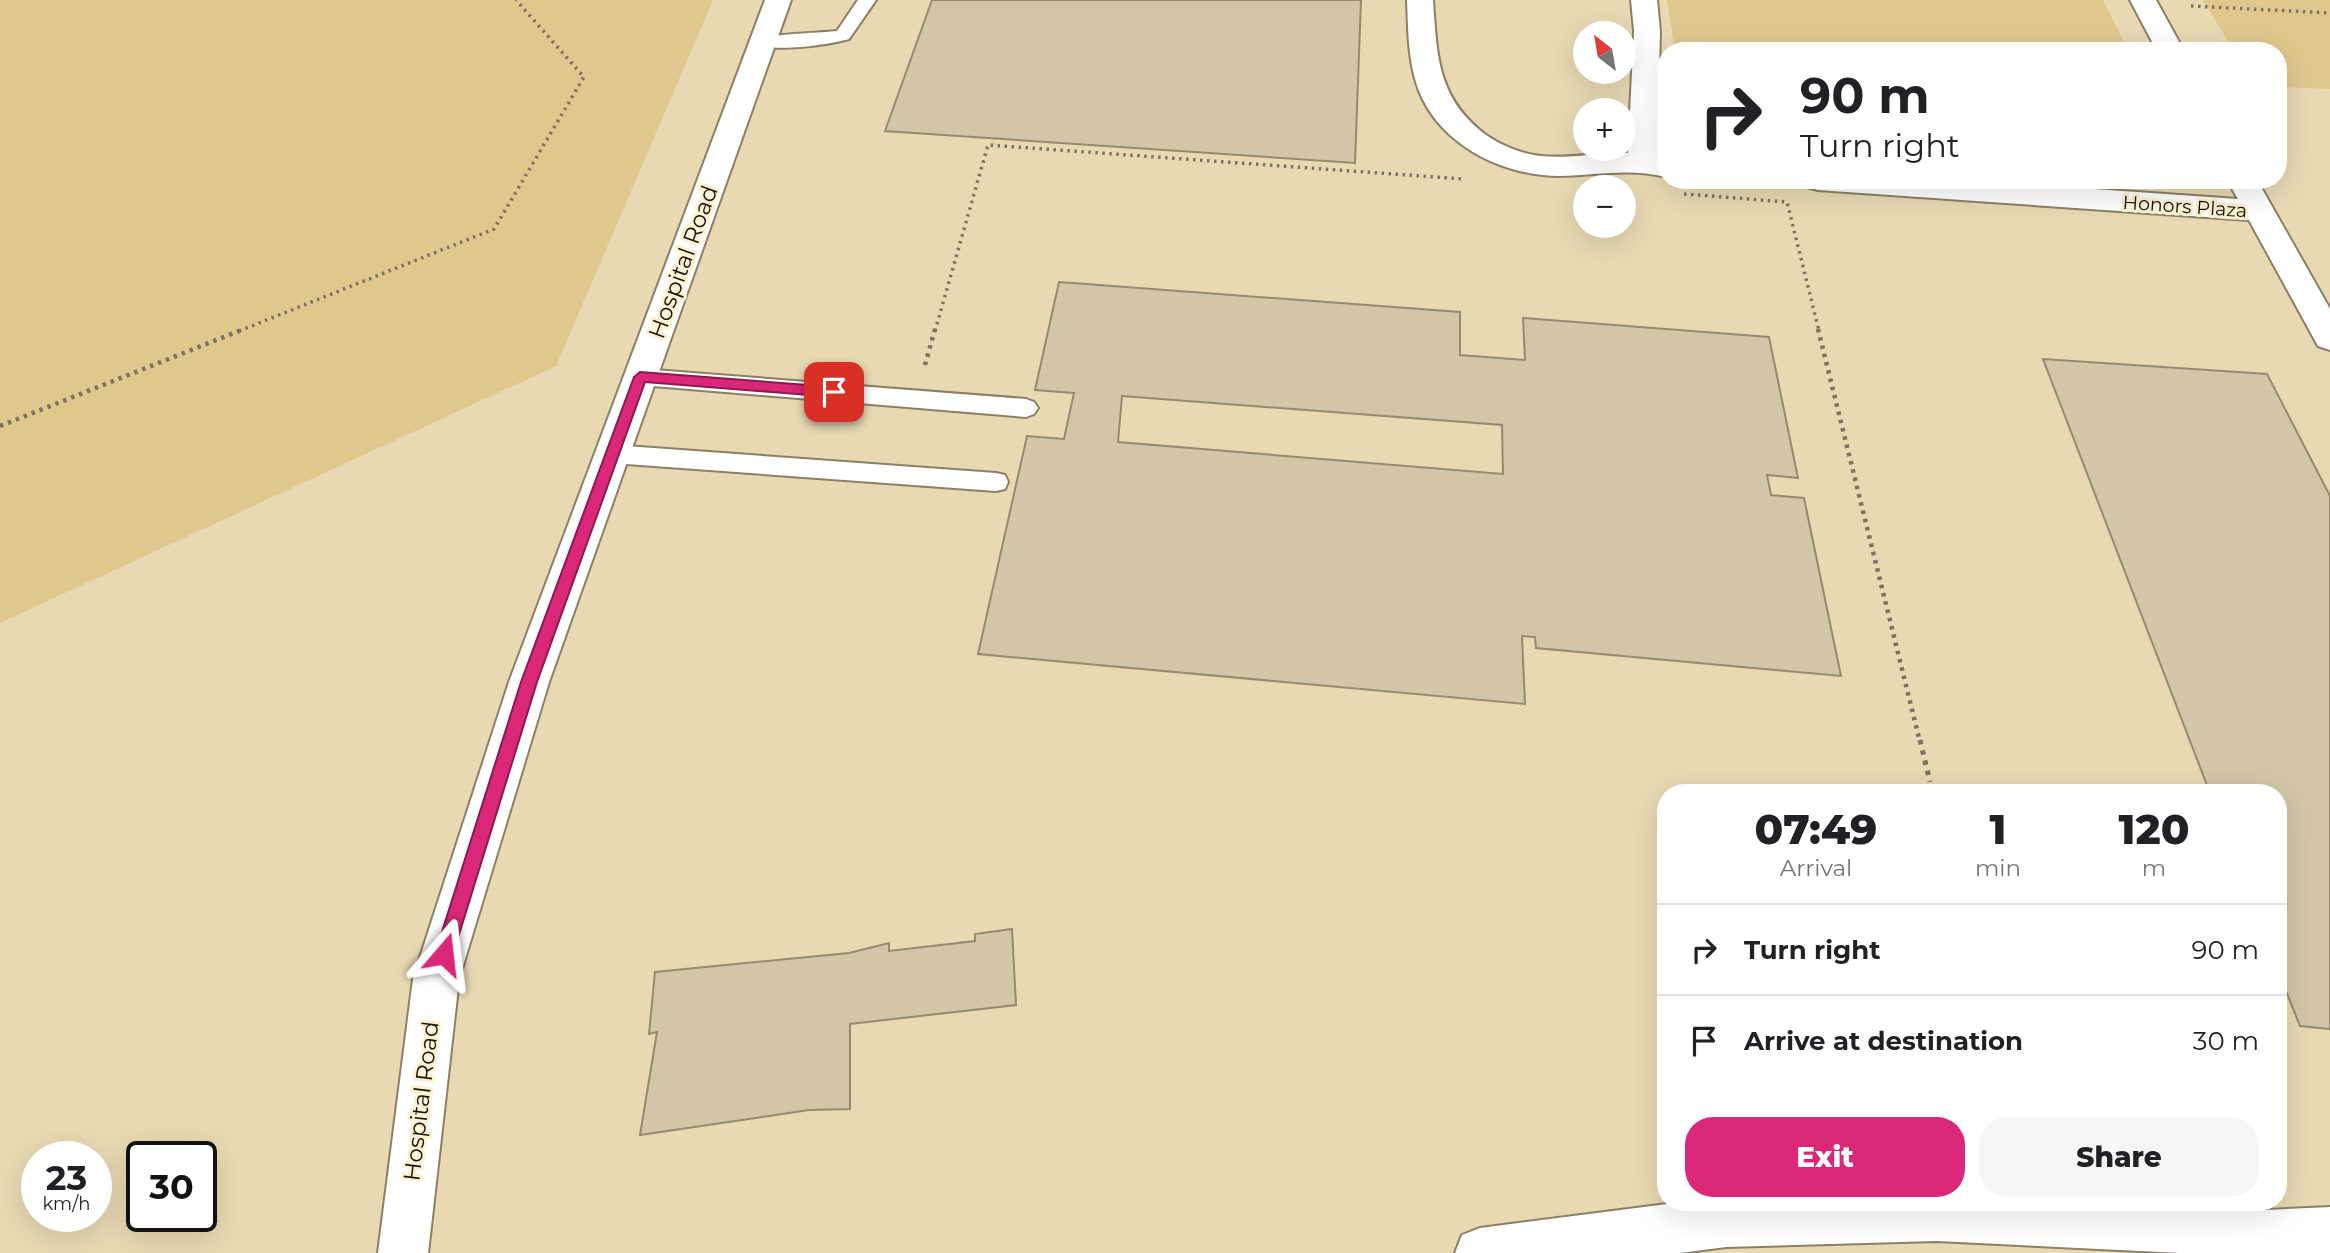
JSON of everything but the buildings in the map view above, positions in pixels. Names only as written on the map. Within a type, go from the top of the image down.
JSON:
[{"type":"street","name":"Hospital Road","points":[[404,1253],[436,979],[529,682],[778,0]]},
{"type":"street","points":[[1420,0],[1424,66],[1436,104],[1459,131],[1494,153],[1543,166],[1657,174]]},
{"type":"street","points":[[1644,0],[1657,127]]},
{"type":"street","points":[[2143,0],[2166,42]]},
{"type":"street","name":"Honors Plaza","points":[[1946,189],[2259,211]]},
{"type":"street","points":[[2247,189],[2330,338]]},
{"type":"street","points":[[1480,1253],[1726,1222],[1937,1216],[2123,1223],[2266,1235],[2330,1232]]},
{"type":"lane","points":[[763,41],[809,41],[843,34],[867,0]]},
{"type":"lane","points":[[640,377],[1027,408]]},
{"type":"lane","points":[[612,454],[996,482]]},
{"type":"path","points":[[0,426],[494,229],[584,76],[516,0]]},
{"type":"path","points":[[2193,6],[2330,13]]},
{"type":"path","points":[[923,373],[988,145],[1474,179]]},
{"type":"path","points":[[1729,189],[1787,202],[1930,782]]},
{"type":"shaded area","points":[[0,0],[2330,0],[2330,1253],[0,1253]]},
{"type":"shaded area","points":[[0,0],[713,0],[556,366],[0,623]]},
{"type":"shaded area","points":[[1667,0],[2103,0],[2124,42],[1674,42]]},
{"type":"shaded area","points":[[2203,0],[2330,0],[2330,89],[2287,87],[2287,42],[2229,42]]},
{"type":"route","points":[[444,954],[529,682],[640,377],[834,392]]}]
